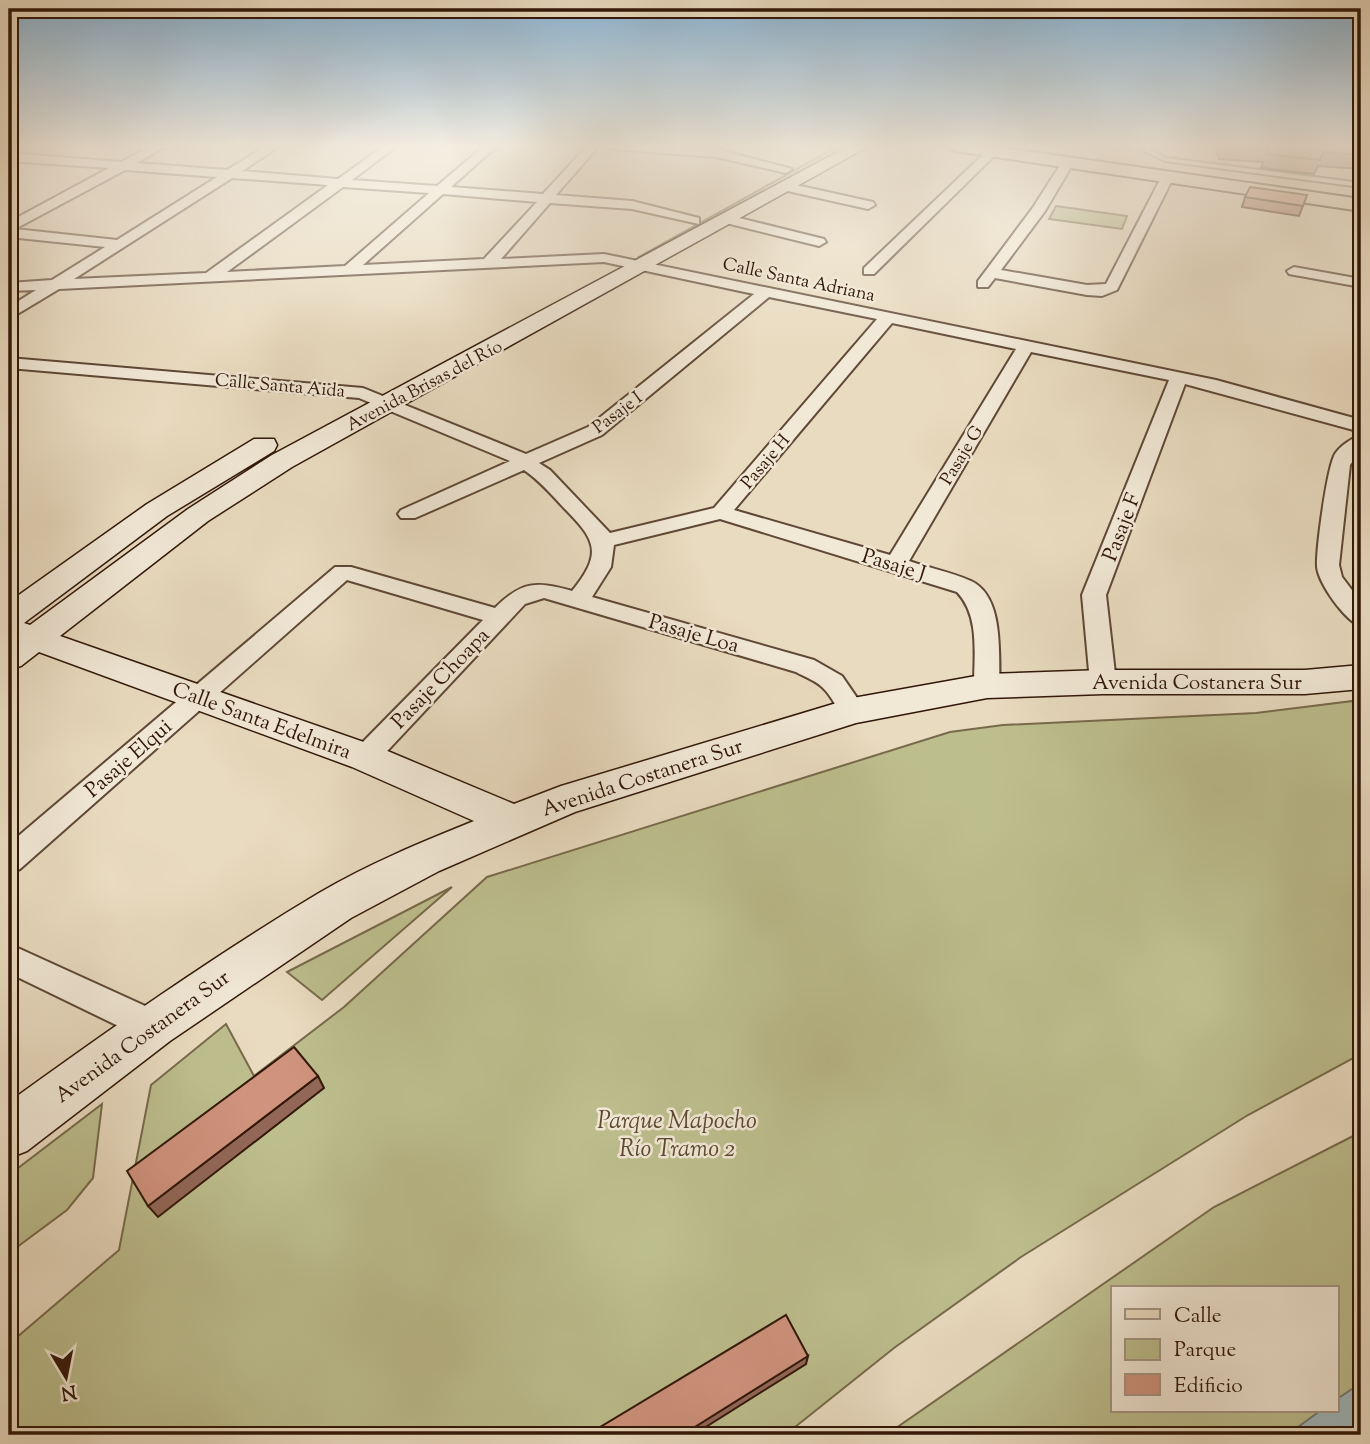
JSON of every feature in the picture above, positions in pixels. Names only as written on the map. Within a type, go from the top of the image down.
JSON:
[{"type":"street","points":[[9,227],[34,213]]},
{"type":"street","points":[[9,314],[166,213]]},
{"type":"street","points":[[210,277],[299,213]]},
{"type":"street","points":[[349,270],[413,213]]},
{"type":"street","points":[[489,262],[533,213]]},
{"type":"street","points":[[668,213],[694,221]]},
{"type":"street","name":"Avenida Brisas del Río","points":[[15,636],[282,461],[390,403],[632,264],[694,221],[710,213]]},
{"type":"street","name":"Avenida Brisas del Río","points":[[15,636],[203,479],[363,393],[735,213]]},
{"type":"street","points":[[869,271],[929,213]]},
{"type":"street","points":[[1036,213],[987,279],[1101,291],[1112,287],[1149,213]]},
{"type":"street","points":[[727,219],[819,242]]},
{"type":"street","points":[[9,233],[118,244]]},
{"type":"street","name":"Calle Santa Adriana","points":[[9,287],[595,257],[1179,377],[1253,394],[1361,426]]},
{"type":"street","points":[[1294,271],[1361,283]]},
{"type":"street","name":"Pasaje I","points":[[408,514],[603,425],[766,292]]},
{"type":"street","name":"Pasaje H","points":[[720,513],[888,317]]},
{"type":"street","name":"Pasaje G","points":[[896,564],[1026,346]]},
{"type":"street","name":"Calle Santa Aida","points":[[9,363],[331,388],[363,393],[525,461],[588,517],[604,541]]},
{"type":"street","name":"Pasaje F","points":[[1102,682],[1094,594],[1179,377]]},
{"type":"street","points":[[1361,441],[1345,454],[1340,465],[1328,565],[1331,578],[1361,618]]},
{"type":"street","points":[[578,600],[603,562],[604,541],[720,513]]},
{"type":"street","name":"Pasaje J","points":[[720,513],[896,564],[955,583],[973,593],[979,600],[987,686]]},
{"type":"street","points":[[342,572],[498,617]]},
{"type":"street","name":"Pasaje Elqui","points":[[9,861],[342,572]]},
{"type":"street","name":"Pasaje Loa","points":[[517,599],[537,591],[578,600],[805,666],[833,682],[853,712]]},
{"type":"street","name":"Pasaje Choapa","points":[[365,757],[517,599]]},
{"type":"street","name":"Calle Santa Edelmira","points":[[15,636],[199,696],[365,757],[512,820]]},
{"type":"street","name":"Avenida Costanera Sur","points":[[9,1133],[153,1026],[336,905],[424,859],[512,820],[613,784],[853,712],[987,686],[1102,682],[1305,682],[1361,677]]},
{"type":"street","points":[[9,958],[153,1026]]},
{"type":"green space","points":[[717,213],[729,213],[646,259],[639,257]]},
{"type":"green space","points":[[1052,213],[1127,216],[1122,229],[1049,219]]},
{"type":"green space","name":"Parque Mapocho Río Tramo 2","points":[[1361,700],[1361,1054],[1248,1115],[1021,1257],[894,1348],[785,1435],[9,1435],[9,1344],[119,1250],[151,1085],[226,1024],[254,1076],[344,1007],[487,877],[950,732],[1003,725],[1256,713]]},
{"type":"green space","points":[[452,887],[322,1000],[287,972]]},
{"type":"green space","points":[[102,1104],[93,1178],[67,1210],[9,1253],[9,1175]]},
{"type":"green space","points":[[1361,1132],[1361,1435],[886,1435],[1214,1207]]},
{"type":"water","points":[[1361,1383],[1361,1435],[1287,1435],[1319,1412],[1338,1412],[1338,1398]]},
{"type":"building","points":[[294,1047],[318,1076],[148,1206],[127,1171]]},
{"type":"building","points":[[786,1315],[808,1356],[682,1435],[599,1435],[597,1429]]}]
